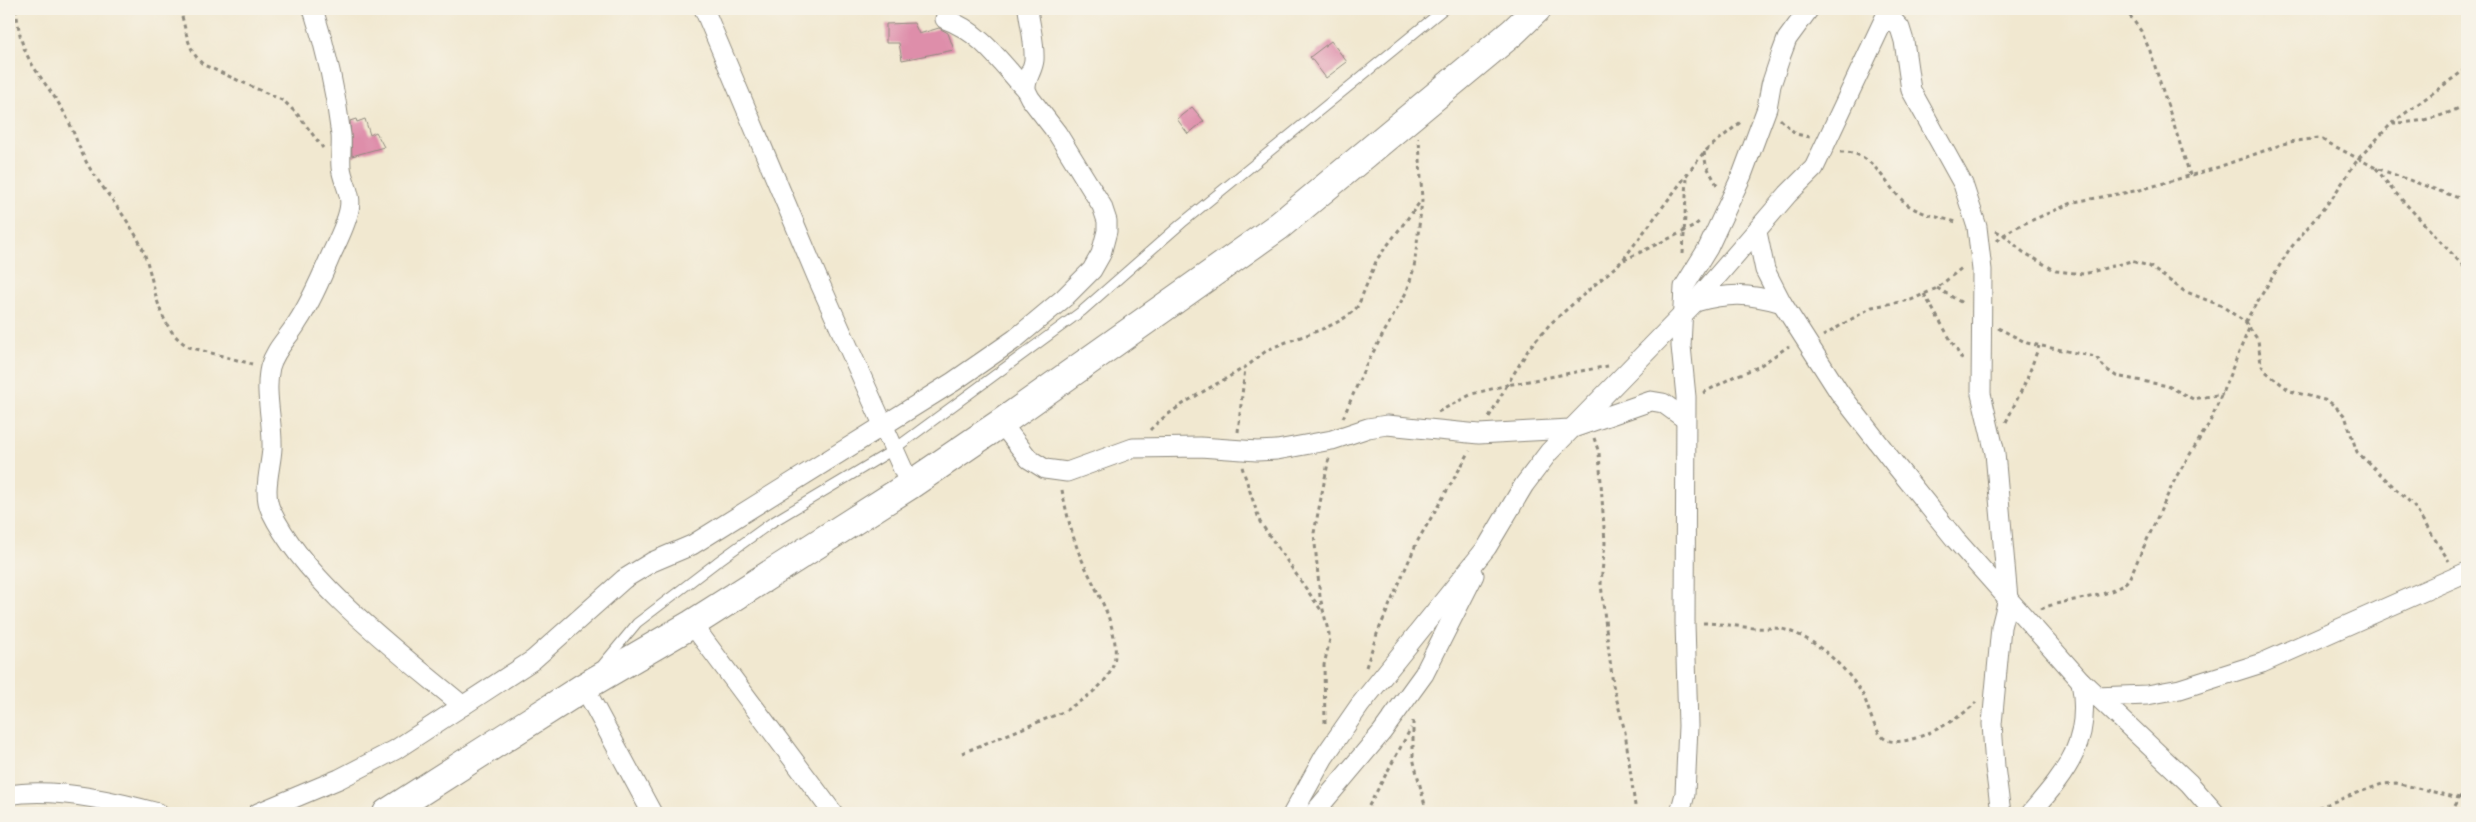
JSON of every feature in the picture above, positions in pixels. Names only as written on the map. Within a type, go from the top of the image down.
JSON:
[{"type":"highway","points":[[387,813],[584,687],[692,624],[910,485],[1001,423],[1279,226],[1537,9]]},
{"type":"street","points":[[313,9],[321,34],[341,136],[341,170],[348,192],[349,211],[308,304],[296,325],[277,350],[270,369],[269,393],[273,427],[271,462],[267,484],[270,509],[293,548],[354,613],[462,706]]},
{"type":"street","points":[[704,9],[893,450],[910,485]]},
{"type":"street","points":[[1026,90],[1026,80],[1034,63],[1028,9]]},
{"type":"street","points":[[1680,813],[1685,794],[1688,726],[1685,623],[1686,396],[1681,346],[1689,307],[1684,287],[1708,248],[1742,176],[1767,108],[1771,84],[1788,40],[1809,9]]},
{"type":"street","points":[[1314,813],[1382,732],[1424,674],[1487,547],[1524,485],[1570,429],[1640,360],[1814,168],[1888,11],[1900,28],[1904,41],[1911,90],[1963,184],[1977,227],[1981,256],[1981,394],[1995,454],[2008,599],[2001,627],[1992,724],[1995,767],[2002,813]]},
{"type":"street","points":[[258,813],[339,778],[395,750],[533,660],[624,579],[652,562],[692,546],[953,382],[1015,339],[1092,270],[1101,254],[1107,231],[1107,220],[1102,206],[1068,149],[1026,90],[975,36],[959,24],[945,19]]},
{"type":"street","points":[[1756,232],[1765,270],[1782,303],[1844,399],[1955,539],[2081,682],[2189,783],[2215,813]]},
{"type":"street","points":[[1689,307],[1724,295],[1744,294],[1782,303]]},
{"type":"street","points":[[1001,423],[1029,459],[1045,469],[1058,472],[1074,470],[1133,448],[1200,446],[1277,450],[1332,440],[1368,428],[1386,425],[1479,434],[1570,429],[1651,400],[1663,403],[1685,419]]},
{"type":"street","points":[[1293,813],[1324,757],[1360,705],[1487,547]]},
{"type":"street","points":[[2096,697],[2147,696],[2180,689],[2262,663],[2464,577]]},
{"type":"street","points":[[692,624],[833,813]]},
{"type":"street","points":[[2031,813],[2074,757],[2084,719],[2081,682]]},
{"type":"street","points":[[584,687],[652,813]]},
{"type":"street","points":[[9,796],[59,795],[118,802],[158,813]]},
{"type":"lane","points":[[584,687],[638,623],[771,523],[893,450],[1082,312],[1182,222],[1444,9]]},
{"type":"path","points":[[16,9],[20,34],[27,56],[67,117],[84,158],[142,247],[150,269],[157,302],[168,326],[180,342],[189,347],[270,369]]},
{"type":"path","points":[[180,9],[190,48],[198,60],[284,101],[298,115],[341,170]]},
{"type":"path","points":[[2125,9],[2141,31],[2150,51],[2190,175]]},
{"type":"path","points":[[2190,9],[2190,15]]},
{"type":"path","points":[[2245,322],[2289,250],[2332,198],[2358,159],[2392,123],[2467,68]]},
{"type":"path","points":[[2392,123],[2415,122],[2436,117],[2467,104]]},
{"type":"path","points":[[1366,671],[1377,634],[1417,542],[1530,347],[1550,324],[1622,261],[1704,152],[1745,118],[1767,108],[1796,134],[1808,137],[1828,136]]},
{"type":"path","points":[[1324,757],[1324,665],[1330,639],[1317,574],[1314,534],[1332,440],[1355,394],[1365,367],[1406,291],[1414,268],[1422,201],[1418,110]]},
{"type":"path","points":[[2004,235],[2014,228],[2074,202],[2140,190],[2298,140],[2308,141],[2319,138],[2376,168],[2467,201]]},
{"type":"path","points":[[1704,152],[1712,177],[1728,204]]},
{"type":"path","points":[[1820,154],[1850,152],[1860,154],[1870,162],[1906,203],[1917,211],[1993,230],[2004,235],[2023,252],[2056,271],[2084,274],[2131,261],[2149,266],[2184,291],[2222,306],[2250,326],[2258,340],[2261,364],[2265,371],[2290,391],[2328,401],[2340,411],[2352,430],[2357,452],[2413,505],[2464,577]]},
{"type":"path","points":[[2376,168],[2391,188],[2467,270]]},
{"type":"path","points":[[1684,287],[1684,231],[1687,176]]},
{"type":"path","points":[[1133,448],[1153,426],[1192,399],[1245,368],[1267,350],[1334,324],[1353,312],[1358,306],[1377,259],[1422,201]]},
{"type":"path","points":[[1622,261],[1684,231]]},
{"type":"path","points":[[1686,396],[1704,393],[1733,377],[1758,367],[1777,353],[1872,307],[1911,300],[1937,288],[1981,256]]},
{"type":"path","points":[[1937,288],[2016,338],[2039,346],[2078,351],[2096,356],[2106,369],[2116,376],[2168,386],[2193,399],[2223,394]]},
{"type":"path","points":[[1924,294],[1981,394]]},
{"type":"path","points":[[2024,616],[2049,605],[2116,591],[2123,586],[2135,568],[2176,477],[2210,422],[2250,326]]},
{"type":"path","points":[[1995,454],[2039,346]]},
{"type":"path","points":[[1412,428],[1457,400],[1472,394],[1640,360]]},
{"type":"path","points":[[1245,368],[1236,449],[1260,522],[1325,615]]},
{"type":"path","points":[[1590,423],[1599,453],[1605,543],[1601,583],[1603,603],[1613,685],[1625,732],[1636,813]]},
{"type":"path","points":[[962,753],[1063,712],[1078,703],[1101,683],[1114,662],[1112,631],[1105,607],[1087,572],[1068,522],[1058,472]]},
{"type":"path","points":[[1685,623],[1718,623],[1758,629],[1780,628],[1801,636],[1832,659],[1854,680],[1880,735],[1886,740],[1896,742],[1907,740],[1958,719],[1968,712],[1996,680]]},
{"type":"path","points":[[1413,718],[1413,758],[1427,813]]},
{"type":"path","points":[[1365,813],[1412,726]]},
{"type":"path","points":[[2303,813],[2382,784],[2396,783],[2458,798]]},
{"type":"path","points":[[2451,813],[2467,785]]},
{"type":"building","points":[[914,23],[919,34],[939,28],[948,33],[954,50],[902,60],[899,43],[886,43],[886,24]]},
{"type":"building","points":[[1331,41],[1347,62],[1326,78],[1310,57]]},
{"type":"building","points":[[1192,107],[1204,121],[1188,134],[1177,119]]},
{"type":"building","points":[[356,119],[357,122],[365,119],[370,135],[376,132],[384,147],[352,156],[350,121]]}]
